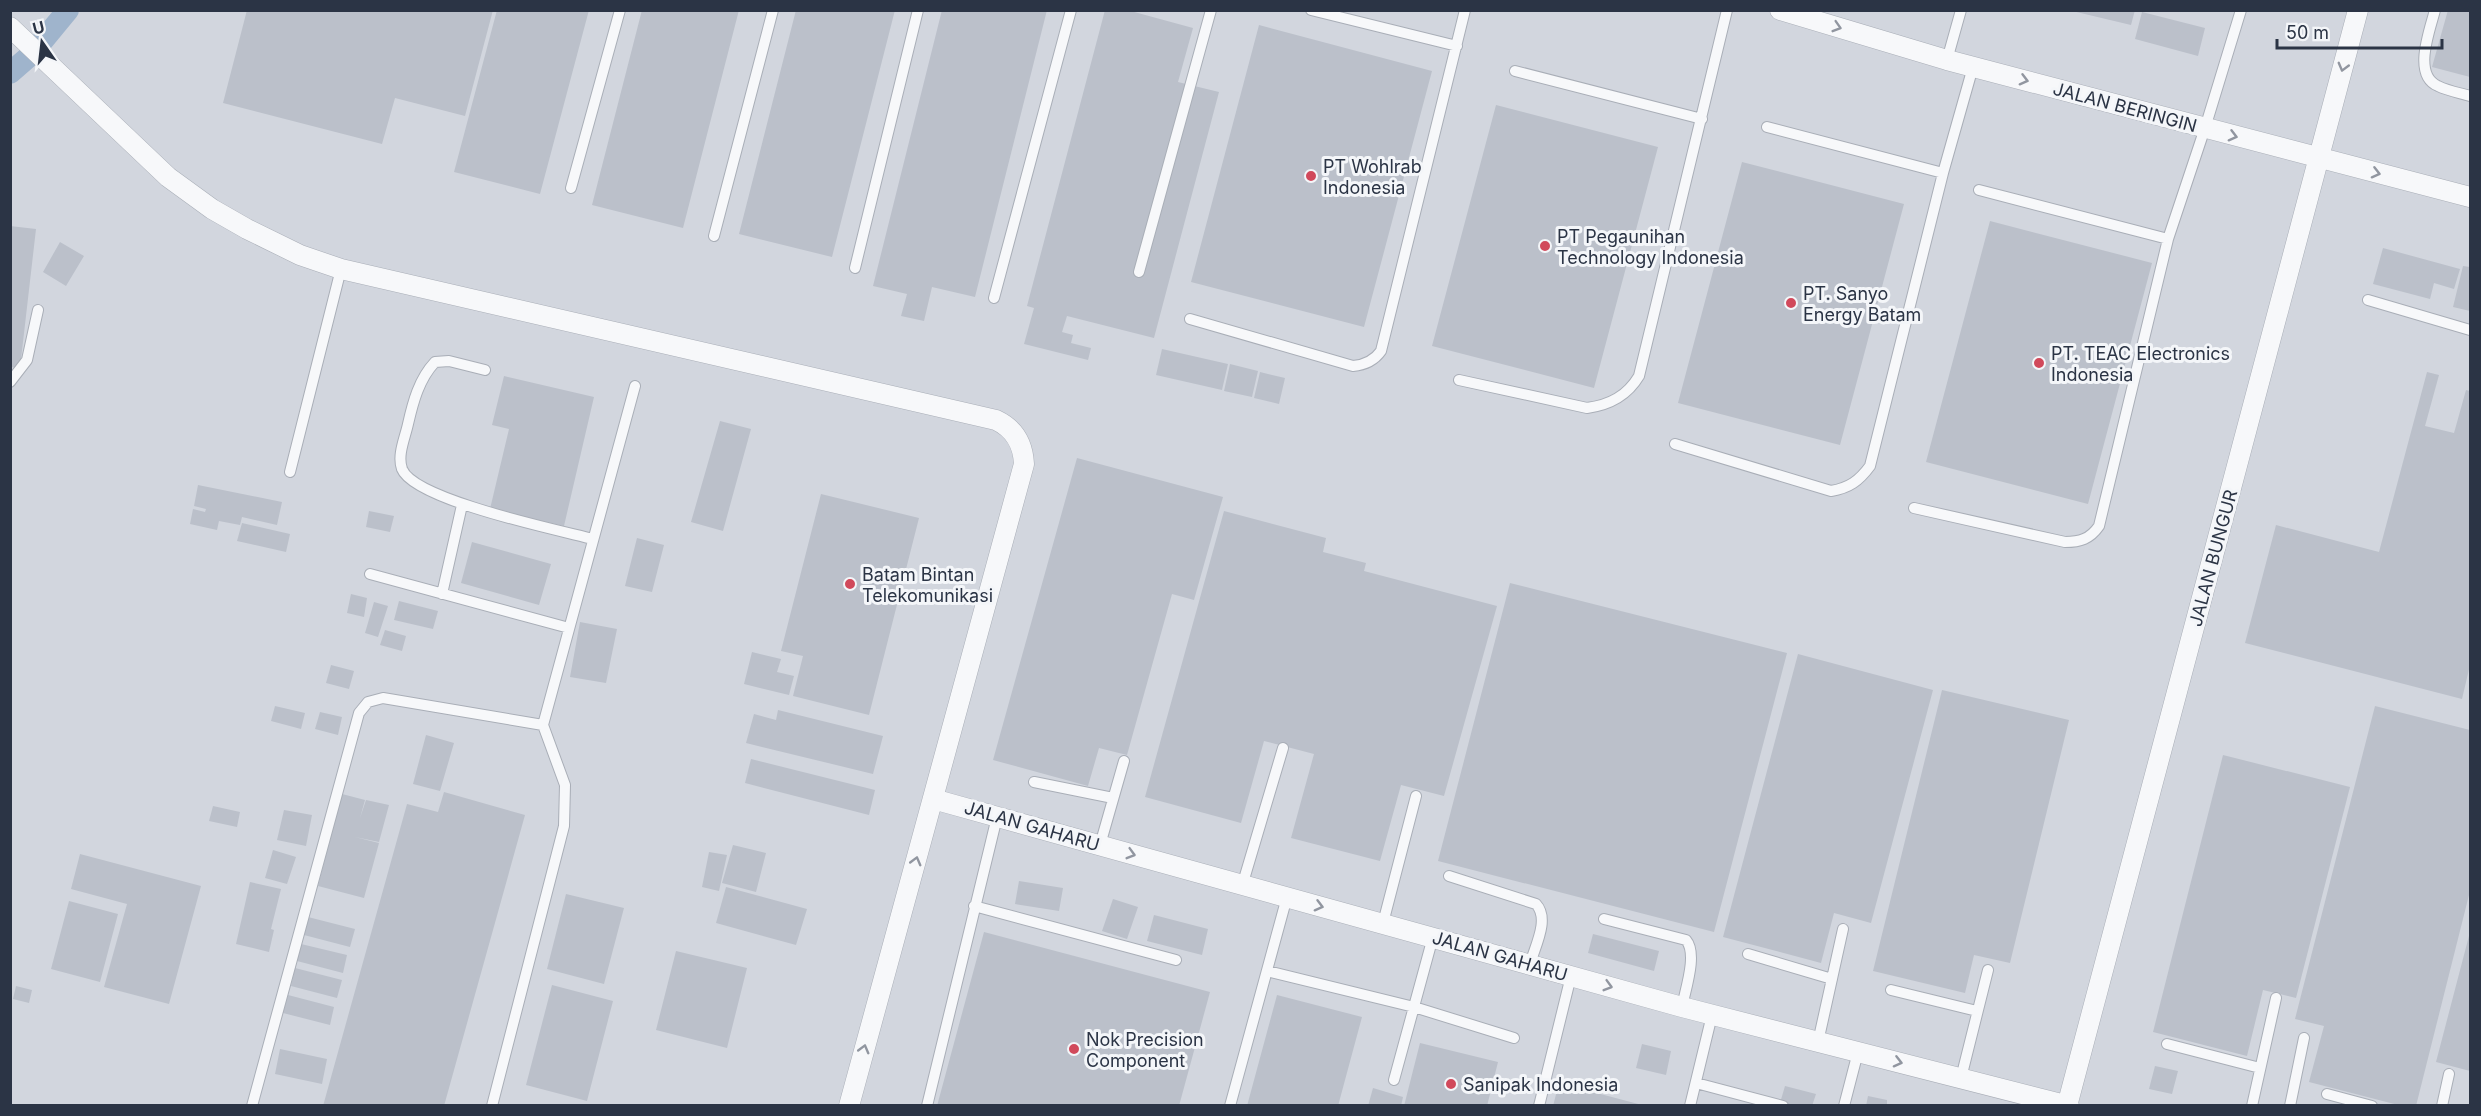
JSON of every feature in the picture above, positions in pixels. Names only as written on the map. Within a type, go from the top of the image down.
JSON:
[{"type":"street","name":"JALAN BUNGUR","points":[[2068,1105],[2358,10]]},
{"type":"street","name":"JALAN BERINGIN","points":[[1784,11],[1947,60],[2470,197]]},
{"type":"street","points":[[10,27],[168,177],[212,209],[300,255],[341,269],[996,420],[1008,426],[1023,450],[1024,464],[849,1106]]},
{"type":"street","name":"JALAN GAHARU","points":[[933,799],[1712,1016],[2068,1105]]},
{"type":"lane","points":[[571,188],[620,10]]},
{"type":"lane","points":[[714,236],[773,10]]},
{"type":"lane","points":[[855,268],[918,10]]},
{"type":"lane","points":[[994,298],[1071,10]]},
{"type":"lane","points":[[1139,272],[1211,10]]},
{"type":"lane","points":[[1311,10],[1457,46]]},
{"type":"lane","points":[[1190,319],[1353,366],[1361,365],[1377,357],[1381,351],[1466,10]]},
{"type":"lane","points":[[1459,381],[1587,408],[1600,406],[1617,399],[1631,388],[1639,376],[1727,10]]},
{"type":"lane","points":[[1947,60],[1961,10]]},
{"type":"lane","points":[[1914,508],[2065,542],[2084,540],[2094,534],[2099,526],[2168,239],[2241,10]]},
{"type":"lane","points":[[2435,10],[2425,51],[2426,71],[2436,86],[2470,96]]},
{"type":"lane","points":[[1675,444],[1831,491],[1842,489],[1863,476],[1870,466],[1943,173],[1973,67]]},
{"type":"lane","points":[[1515,71],[1702,119]]},
{"type":"lane","points":[[1767,127],[1943,173]]},
{"type":"lane","points":[[1979,190],[2168,239]]},
{"type":"lane","points":[[290,472],[341,269]]},
{"type":"lane","points":[[2368,300],[2470,330]]},
{"type":"lane","points":[[10,382],[27,360],[38,310]]},
{"type":"lane","points":[[485,370],[449,361],[435,362],[424,373],[411,411],[400,457],[402,470],[413,483],[462,505],[593,539]]},
{"type":"lane","points":[[492,1106],[564,826],[566,785],[543,725],[634,386]]},
{"type":"lane","points":[[442,594],[462,505]]},
{"type":"lane","points":[[370,574],[569,628]]},
{"type":"lane","points":[[252,1106],[359,713],[368,702],[383,698],[543,725]]},
{"type":"lane","points":[[1242,886],[1283,748]]},
{"type":"lane","points":[[1100,845],[1124,761]]},
{"type":"lane","points":[[1034,782],[1113,798]]},
{"type":"lane","points":[[1383,923],[1416,796]]},
{"type":"lane","points":[[927,1106],[997,817]]},
{"type":"lane","points":[[1449,876],[1536,904],[1542,911],[1543,919],[1530,964]]},
{"type":"lane","points":[[1230,1106],[1287,897]]},
{"type":"lane","points":[[974,906],[1176,960]]},
{"type":"lane","points":[[1604,919],[1686,940],[1692,955],[1682,1007]]},
{"type":"lane","points":[[1818,1042],[1844,929]]},
{"type":"lane","points":[[1394,1080],[1433,937]]},
{"type":"lane","points":[[1748,954],[1832,979]]},
{"type":"lane","points":[[1960,1078],[1988,970]]},
{"type":"lane","points":[[1267,971],[1414,1007],[1514,1038]]},
{"type":"lane","points":[[1539,1106],[1571,976]]},
{"type":"lane","points":[[1891,990],[1977,1011]]},
{"type":"lane","points":[[2252,1106],[2276,998]]},
{"type":"lane","points":[[1690,1106],[1712,1016]]},
{"type":"lane","points":[[2290,1106],[2304,1038]]},
{"type":"lane","points":[[2167,1044],[2260,1068]]},
{"type":"lane","points":[[1844,1106],[1858,1052]]},
{"type":"lane","points":[[2442,1106],[2449,1074]]},
{"type":"lane","points":[[1696,1083],[1784,1106]]},
{"type":"lane","points":[[2327,1094],[2372,1106]]},
{"type":"shaded area","points":[[11,11],[2470,11],[2470,1105],[11,1105]]},
{"type":"building","points":[[247,10],[493,10],[465,116],[395,98],[382,144],[223,103]]},
{"type":"building","points":[[497,10],[589,10],[540,194],[454,172]]},
{"type":"building","points":[[642,10],[739,10],[683,228],[592,205]]},
{"type":"building","points":[[796,10],[895,10],[832,257],[739,234]]},
{"type":"building","points":[[942,10],[1047,10],[975,297],[932,287],[924,321],[901,316],[907,294],[873,286]]},
{"type":"building","points":[[1105,10],[1127,10],[1193,28],[1178,82],[1219,92],[1154,338],[1067,316],[1062,332],[1073,335],[1071,343],[1091,348],[1088,360],[1024,344],[1034,308],[1027,306]]},
{"type":"building","points":[[2068,10],[2135,10],[2131,25]]},
{"type":"building","points":[[2448,10],[2470,10],[2470,77],[2432,67]]},
{"type":"building","points":[[2142,12],[2205,28],[2198,56],[2135,39]]},
{"type":"building","name":"PT Wohlrab Indonesia","points":[[1259,25],[1432,71],[1364,327],[1191,282]]},
{"type":"building","name":"PT Pegaunihan Technology Indonesia","points":[[1496,105],[1658,147],[1594,388],[1432,346]]},
{"type":"building","name":"PT. Sanyo Energy Batam","points":[[1742,162],[1904,204],[1840,445],[1678,403]]},
{"type":"building","name":"PT. TEAC Electronics Indonesia","points":[[1990,221],[2152,263],[2088,504],[1926,462]]},
{"type":"building","points":[[10,226],[36,229],[20,368],[10,367]]},
{"type":"building","points":[[60,242],[84,256],[66,286],[43,272]]},
{"type":"building","points":[[2383,248],[2460,269],[2454,289],[2434,283],[2430,299],[2373,284]]},
{"type":"building","points":[[2463,266],[2470,267],[2470,311],[2453,307]]},
{"type":"building","points":[[1162,349],[1228,364],[1222,390],[1156,375]]},
{"type":"building","points":[[1230,364],[1258,371],[1252,397],[1224,391]]},
{"type":"building","points":[[1260,372],[1285,378],[1279,404],[1254,398]]},
{"type":"building","points":[[2427,372],[2439,375],[2425,426],[2454,433],[2466,390],[2470,391],[2470,665],[2462,699],[2245,643],[2276,525],[2379,552]]},
{"type":"building","points":[[504,376],[594,397],[564,526],[490,509],[509,429],[492,425]]},
{"type":"building","points":[[720,421],[751,429],[723,531],[691,522]]},
{"type":"building","points":[[1077,458],[1223,497],[1194,600],[1172,594],[1127,755],[1099,748],[1088,786],[993,760]]},
{"type":"building","points":[[198,485],[282,502],[277,525],[242,517],[240,525],[219,521],[217,530],[190,524],[193,509],[205,512],[206,509],[194,506]]},
{"type":"building","name":"Batam Bintan Telekomunikasi","points":[[821,494],[919,518],[869,715],[793,696],[803,656],[781,651]]},
{"type":"building","points":[[369,511],[394,516],[390,532],[366,527]]},
{"type":"building","points":[[1224,511],[1326,538],[1323,552],[1366,563],[1364,571],[1497,606],[1444,796],[1401,785],[1380,861],[1291,838],[1314,754],[1264,741],[1241,823],[1145,797]]},
{"type":"building","points":[[242,523],[290,534],[286,552],[237,541]]},
{"type":"building","points":[[637,538],[664,545],[652,592],[625,586]]},
{"type":"building","points":[[472,542],[551,564],[539,605],[461,583]]},
{"type":"building","points":[[1510,583],[1787,653],[1714,932],[1438,861]]},
{"type":"building","points":[[351,594],[367,598],[364,617],[347,613]]},
{"type":"building","points":[[399,601],[438,611],[433,629],[394,620]]},
{"type":"building","points":[[374,602],[388,606],[378,637],[365,633]]},
{"type":"building","points":[[580,622],[617,629],[606,683],[570,677]]},
{"type":"building","points":[[385,630],[406,636],[402,651],[380,645]]},
{"type":"building","points":[[752,652],[781,659],[777,672],[794,676],[789,695],[744,684]]},
{"type":"building","points":[[1798,654],[1933,690],[1871,923],[1834,913],[1821,963],[1723,937]]},
{"type":"building","points":[[331,665],[354,671],[349,689],[326,683]]},
{"type":"building","points":[[1942,690],[2069,720],[2010,963],[1974,955],[1965,993],[1873,971]]},
{"type":"building","points":[[275,706],[305,713],[301,729],[271,721]]},
{"type":"building","points":[[2375,706],[2470,730],[2470,891],[2416,1106],[2402,1106],[2309,1082],[2324,1026],[2295,1019]]},
{"type":"building","points":[[778,710],[883,736],[873,774],[746,743],[754,714],[776,720]]},
{"type":"building","points":[[320,712],[342,717],[338,735],[315,729]]},
{"type":"building","points":[[426,735],[454,743],[440,791],[413,784]]},
{"type":"building","points":[[2223,755],[2350,787],[2296,998],[2263,990],[2247,1056],[2153,1032]]},
{"type":"building","points":[[751,759],[875,790],[869,815],[745,783]]},
{"type":"building","points":[[444,792],[525,815],[444,1106],[323,1106],[407,804],[438,812]]},
{"type":"building","points":[[342,794],[365,800],[360,818],[366,800],[389,805],[379,842],[355,837],[379,843],[364,898],[318,886]]},
{"type":"building","points":[[213,806],[240,812],[237,827],[209,821]]},
{"type":"building","points":[[284,810],[312,815],[306,846],[277,840]]},
{"type":"building","points":[[733,845],[766,853],[756,892],[722,883]]},
{"type":"building","points":[[273,850],[296,857],[287,884],[265,878]]},
{"type":"building","points":[[709,852],[727,855],[719,891],[702,887]]},
{"type":"building","points":[[80,854],[201,886],[169,1004],[104,987],[127,904],[71,889]]},
{"type":"building","points":[[1019,881],[1063,888],[1059,911],[1015,904]]},
{"type":"building","points":[[250,882],[281,889],[271,929],[274,930],[269,952],[236,944]]},
{"type":"building","points":[[726,887],[807,909],[796,945],[716,923]]},
{"type":"building","points":[[566,894],[624,908],[604,984],[547,969]]},
{"type":"building","points":[[1113,899],[1138,907],[1127,939],[1102,931]]},
{"type":"building","points":[[69,901],[118,914],[100,982],[51,969]]},
{"type":"building","points":[[1154,915],[1208,929],[1202,955],[1147,941]]},
{"type":"building","points":[[308,917],[355,929],[350,947],[304,935]]},
{"type":"building","name":"Nok Precision Component","points":[[984,932],[1210,992],[1179,1106],[937,1106]]},
{"type":"building","points":[[2470,932],[2470,1071],[2436,1062]]},
{"type":"building","points":[[1593,934],[1659,951],[1654,971],[1588,953]]},
{"type":"building","points":[[301,944],[347,955],[343,973],[297,961]]},
{"type":"building","points":[[676,951],[747,968],[727,1048],[656,1030]]},
{"type":"building","points":[[295,968],[342,980],[337,998],[291,986]]},
{"type":"building","points":[[552,985],[613,1001],[587,1101],[526,1085]]},
{"type":"building","points":[[16,986],[32,990],[29,1003],[13,999]]},
{"type":"building","points":[[288,995],[334,1007],[330,1025],[283,1013]]},
{"type":"building","points":[[1277,995],[1362,1017],[1338,1106],[1247,1106]]},
{"type":"building","name":"Sanipak Indonesia","points":[[1420,1043],[1498,1062],[1487,1106],[1404,1106]]},
{"type":"building","points":[[1642,1044],[1671,1051],[1666,1075],[1636,1068]]},
{"type":"building","points":[[280,1049],[327,1059],[322,1084],[275,1074]]},
{"type":"building","points":[[2155,1066],[2178,1071],[2172,1094],[2149,1089]]},
{"type":"building","points":[[1559,1083],[1642,1105],[1642,1106],[1553,1106]]},
{"type":"building","points":[[1785,1086],[1816,1094],[1812,1106],[1780,1103]]},
{"type":"building","points":[[1373,1088],[1403,1097],[1401,1106],[1368,1106]]},
{"type":"building","points":[[1868,1096],[1887,1100],[1887,1106],[1866,1106]]},
{"type":"waterway","points":[[40,44],[68,10]]},
{"type":"waterway","points":[[10,73],[33,53]]},
{"type":"place","name":"PT Wohlrab Indonesia","points":[[1311,176]]},
{"type":"place","name":"PT Pegaunihan Technology Indonesia","points":[[1545,246]]},
{"type":"place","name":"PT. Sanyo Energy Batam","points":[[1791,303]]},
{"type":"place","name":"PT. TEAC Electronics Indonesia","points":[[2039,363]]},
{"type":"place","name":"Batam Bintan Telekomunikasi","points":[[850,584]]},
{"type":"place","name":"Nok Precision Component","points":[[1074,1049]]},
{"type":"place","name":"Sanipak Indonesia","points":[[1451,1084]]}]
